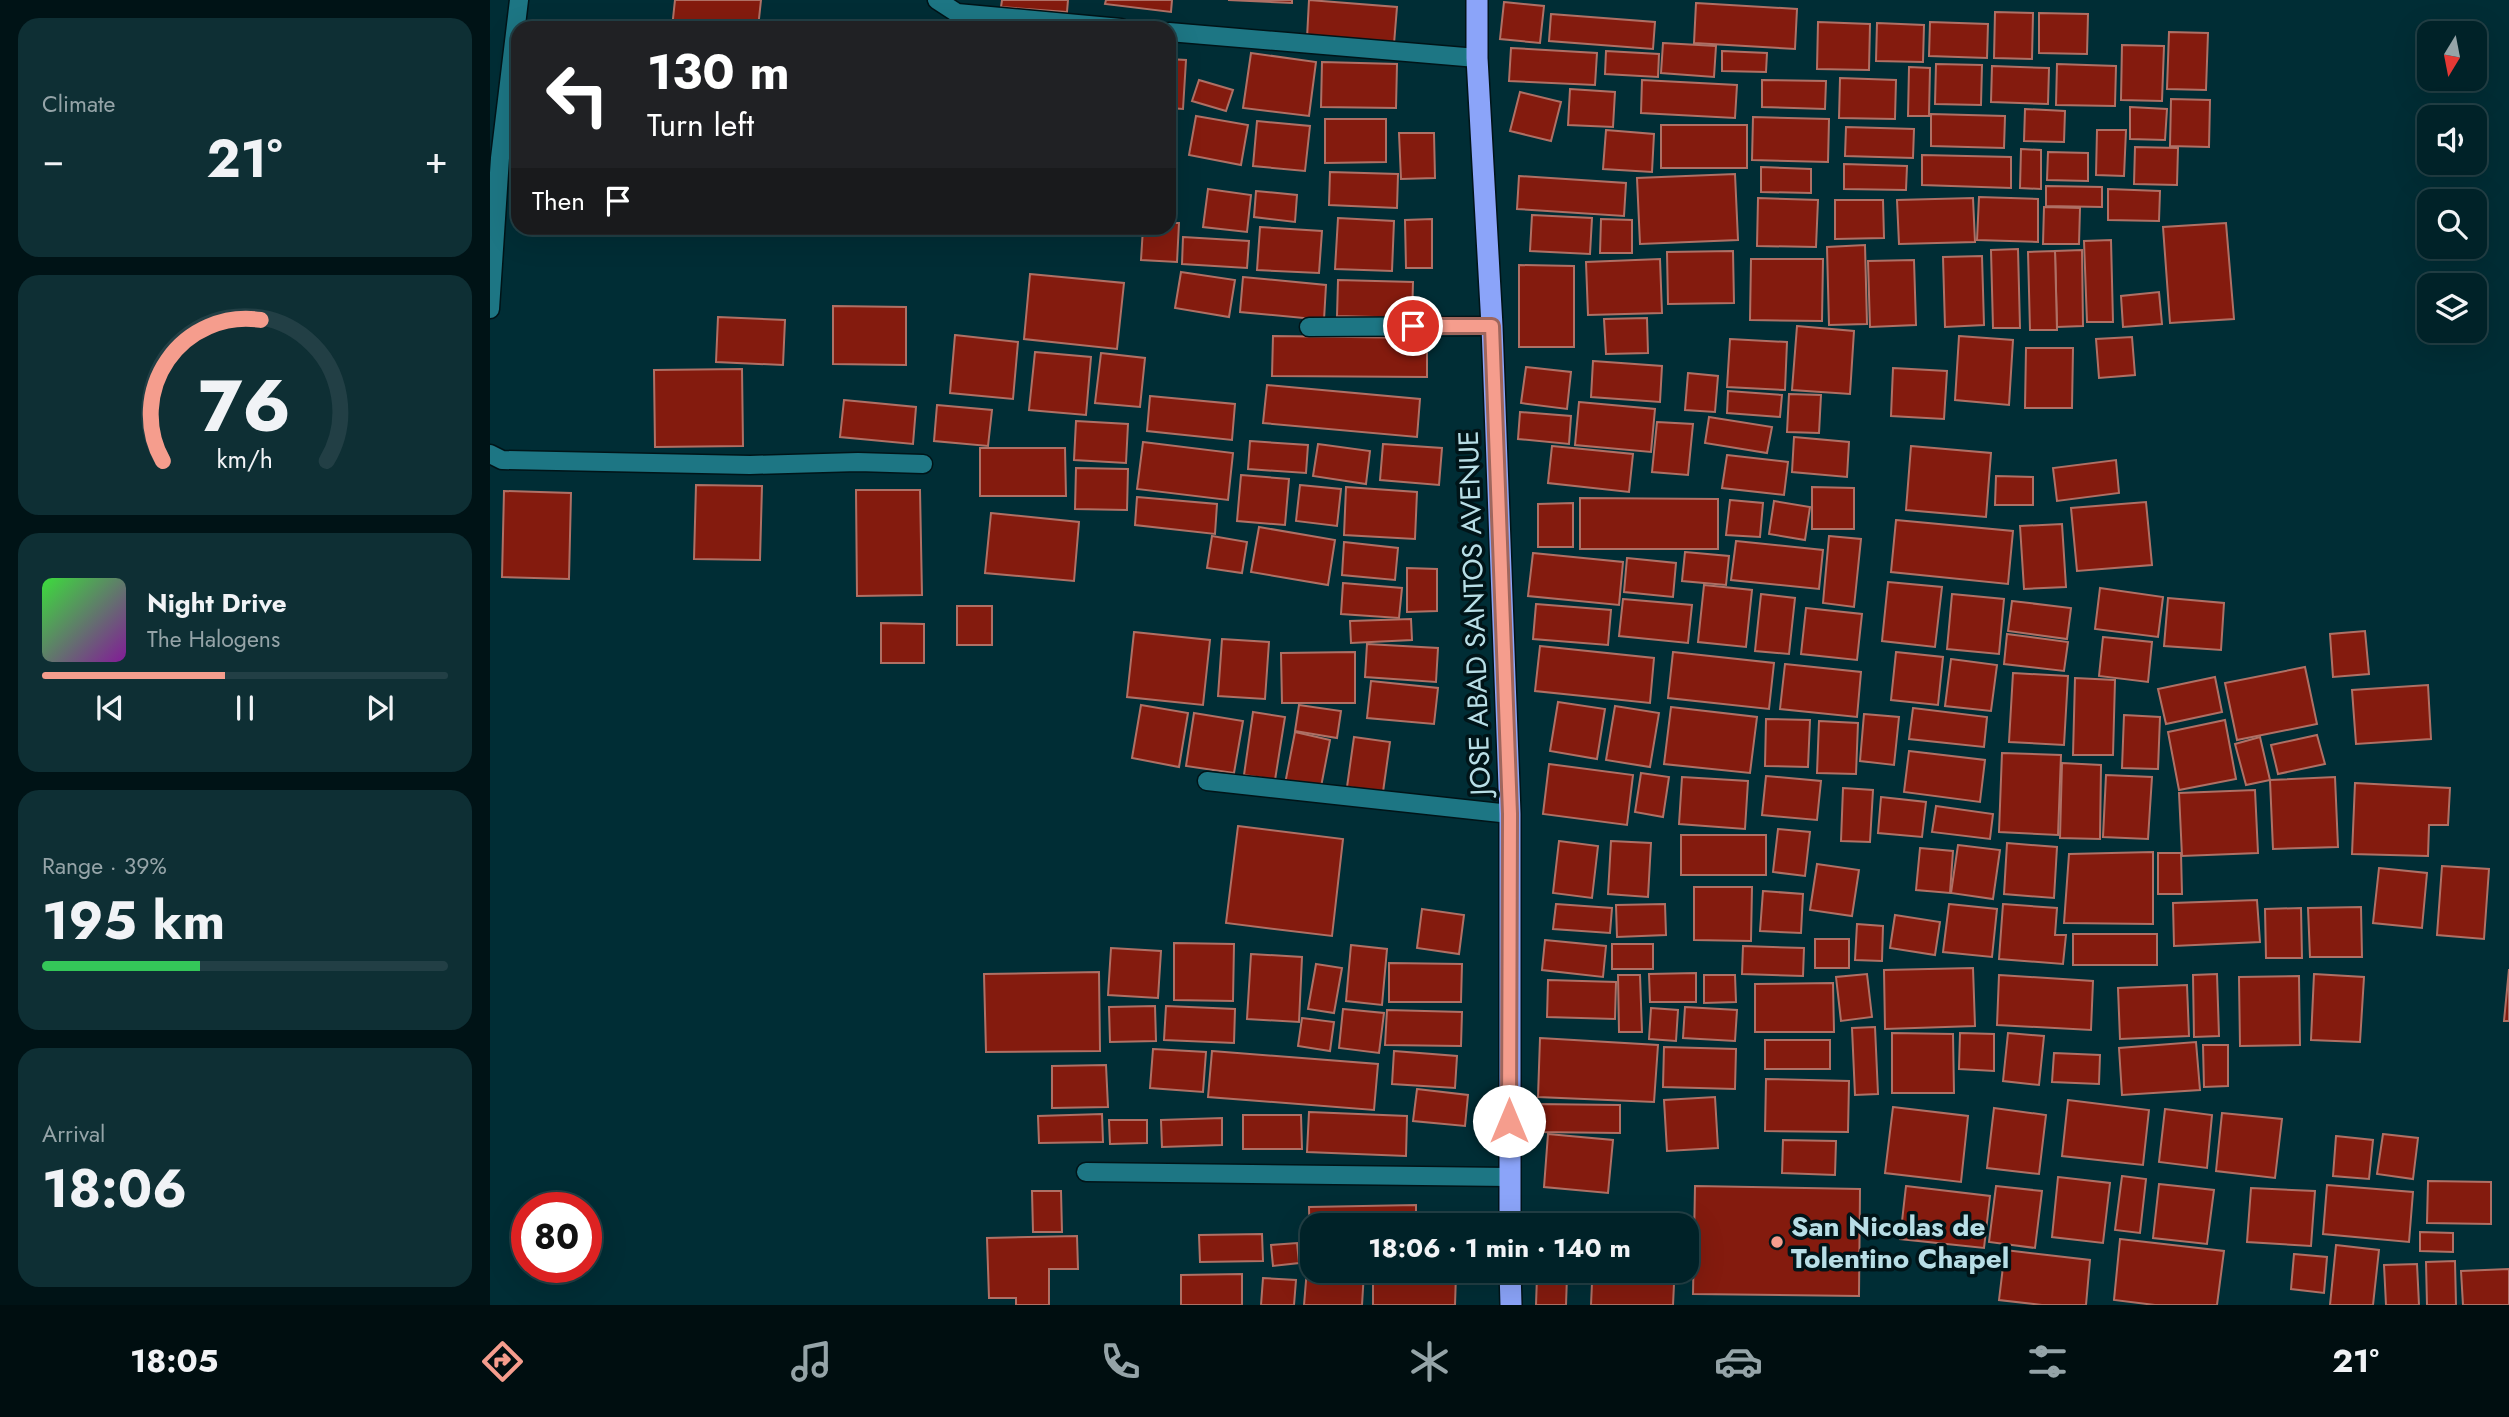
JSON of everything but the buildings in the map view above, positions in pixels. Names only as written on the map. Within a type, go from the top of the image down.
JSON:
[{"type":"highway","name":"JOSE ABAD SANTOS AVENUE","points":[[1477,0],[1477,58],[1492,326],[1510,814],[1510,1213]]},
{"type":"highway","points":[[1510,1283],[1511,1305]]},
{"type":"street","points":[[516,21],[519,0]]},
{"type":"street","points":[[937,0],[957,13],[1044,21]]},
{"type":"street","points":[[1176,33],[1477,58]]},
{"type":"street","points":[[490,309],[500,158],[511,67]]},
{"type":"street","points":[[1309,327],[1492,326]]},
{"type":"street","points":[[490,454],[502,460],[750,465],[923,464]]},
{"type":"street","points":[[1207,781],[1510,814]]},
{"type":"street","points":[[1086,1172],[1509,1177]]},
{"type":"place","name":"San Nicolas de Tolentino Chapel","points":[[1777,1242]]},
{"type":"route","points":[[1413,326],[1492,326],[1510,814],[1509,1121]]}]
